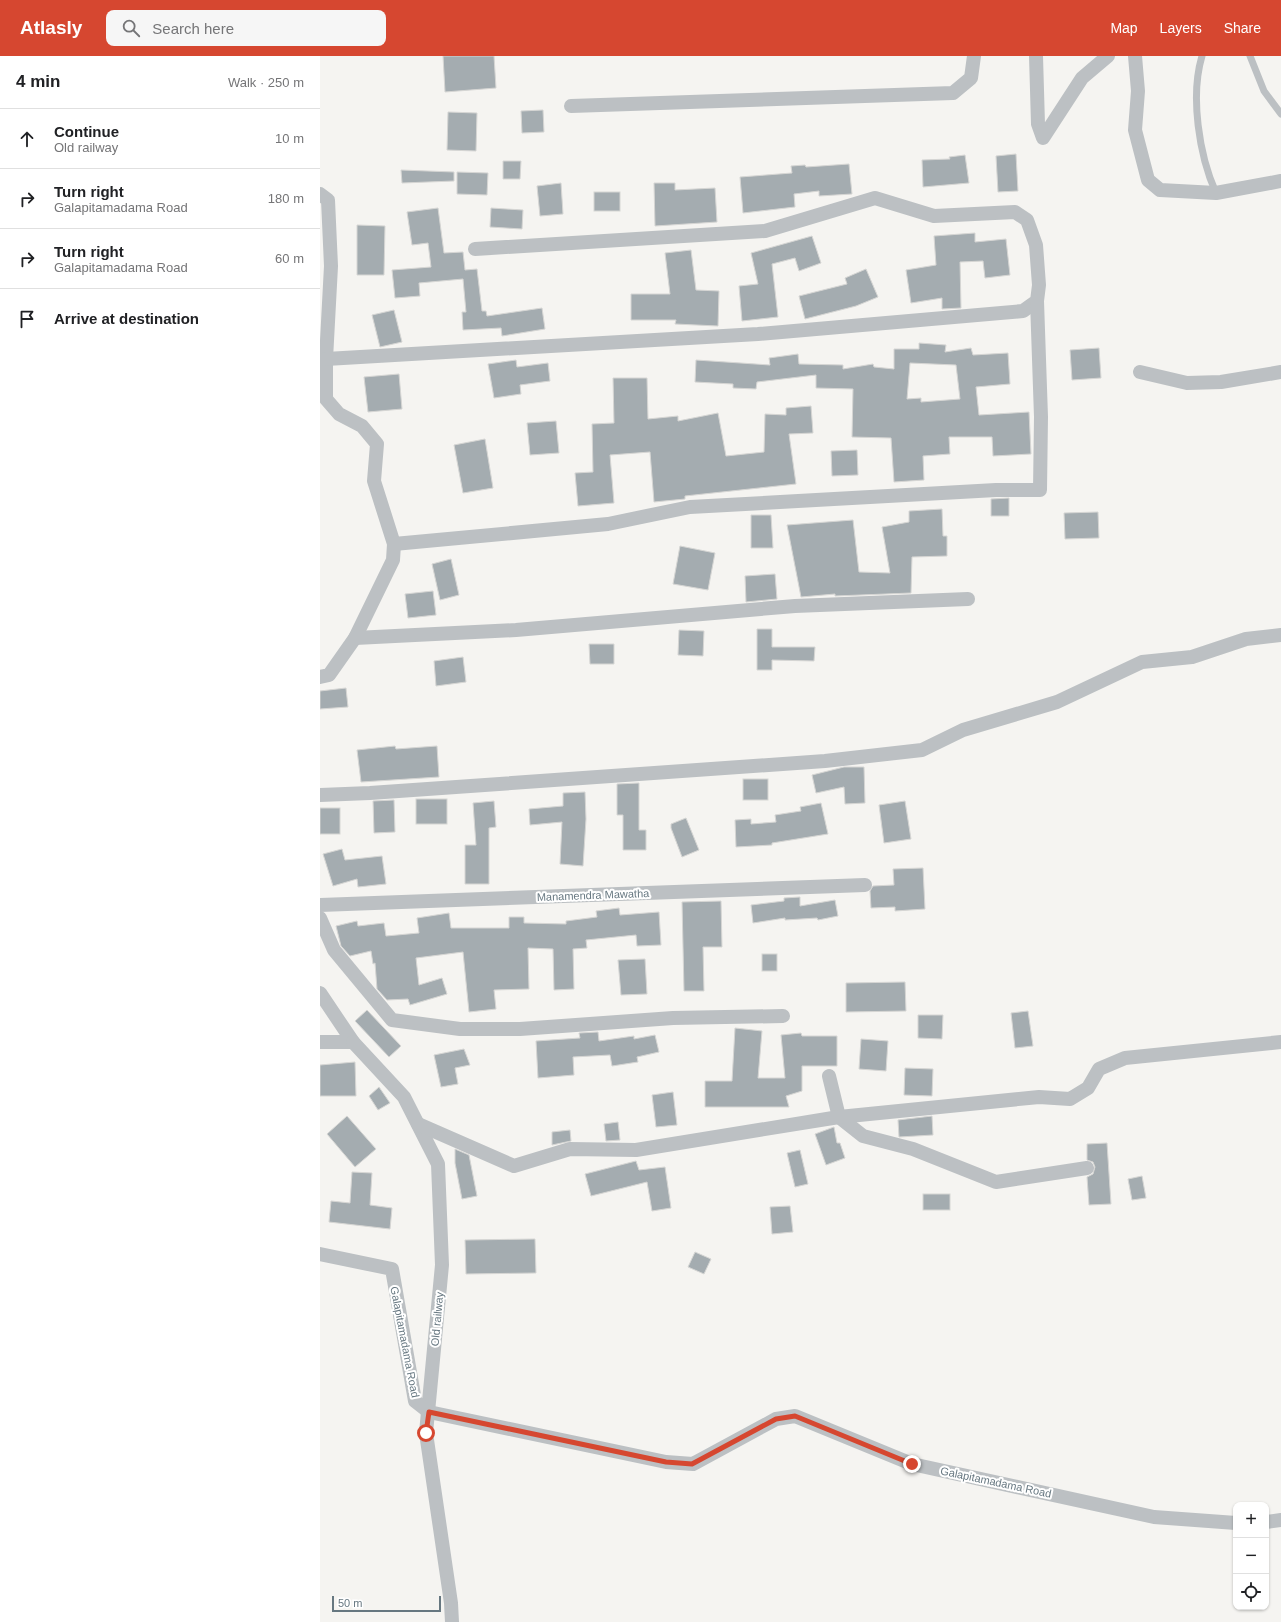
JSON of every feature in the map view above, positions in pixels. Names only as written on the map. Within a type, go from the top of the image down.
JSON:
[{"type":"street","points":[[571,106],[953,92],[972,78],[974,56]]},
{"type":"street","points":[[1036,56],[1038,124],[1043,138],[1082,78],[1108,56]]},
{"type":"street","points":[[1135,56],[1138,91],[1135,130],[1148,180],[1160,190],[1216,193],[1281,181]]},
{"type":"street","points":[[320,194],[328,200],[331,266],[326,359],[326,399],[339,414],[362,426],[377,444],[374,481],[394,544],[393,560],[355,638],[329,675],[320,677]]},
{"type":"street","points":[[394,544],[608,524],[690,507],[996,490],[1040,490],[1041,417],[1037,301],[1039,285],[1036,245],[1027,220],[1015,212],[934,216],[875,198],[765,231],[475,249]]},
{"type":"street","points":[[326,359],[758,334],[1024,311],[1037,301]]},
{"type":"street","points":[[1140,372],[1187,383],[1221,382],[1281,372]]},
{"type":"street","points":[[355,638],[516,630],[795,606],[968,600]]},
{"type":"street","points":[[320,795],[825,762],[922,750],[963,730],[1057,702],[1142,662],[1192,657],[1246,639],[1281,635]]},
{"type":"street","name":"Manamendra Mawatha","points":[[320,905],[865,885]]},
{"type":"street","points":[[320,918],[334,950],[392,1020],[460,1029],[520,1029],[673,1018],[783,1016]]},
{"type":"street","points":[[320,993],[353,1042]]},
{"type":"street","points":[[320,1042],[353,1042]]},
{"type":"street","name":"Old railway","points":[[353,1042],[404,1097],[438,1164],[442,1266],[426,1433],[451,1603],[452,1622]]},
{"type":"street","points":[[418,1124],[514,1166],[570,1149],[636,1150],[839,1117],[1039,1097],[1070,1099],[1088,1088],[1099,1069],[1125,1058],[1281,1042]]},
{"type":"street","points":[[828,1076],[839,1117],[863,1136],[913,1149],[996,1182],[1087,1168]]},
{"type":"street","name":"Galapitamadama Road","points":[[320,1254],[392,1269],[414,1401],[429,1412],[666,1462],[692,1464],[776,1419],[795,1416],[912,1464],[1154,1517],[1233,1523]]},
{"type":"street","points":[[1269,1522],[1281,1520]]},
{"type":"lane","points":[[1202,56],[1197,73],[1199,134],[1216,193]]},
{"type":"lane","points":[[1250,56],[1264,91],[1281,114]]},
{"type":"building","points":[[443,56],[494,56],[496,88],[445,92]]},
{"type":"building","points":[[543,110],[544,132],[522,133],[521,111]]},
{"type":"building","points":[[448,112],[477,113],[476,151],[447,150]]},
{"type":"building","points":[[1016,154],[1018,191],[998,192],[996,156]]},
{"type":"building","points":[[965,155],[969,183],[923,187],[922,160],[950,159],[949,157]]},
{"type":"building","points":[[503,161],[521,161],[520,179],[503,179]]},
{"type":"building","points":[[849,164],[852,194],[819,196],[819,191],[794,194],[795,207],[743,213],[740,177],[792,173],[791,166],[805,165],[806,167]]},
{"type":"building","points":[[401,170],[454,172],[454,181],[402,183]]},
{"type":"building","points":[[457,172],[488,173],[487,195],[457,194]]},
{"type":"building","points":[[561,183],[563,214],[540,216],[537,186]]},
{"type":"building","points":[[654,183],[675,183],[675,190],[715,188],[717,222],[655,226]]},
{"type":"building","points":[[594,192],[620,192],[620,211],[594,211]]},
{"type":"building","points":[[438,208],[444,253],[463,252],[465,270],[477,269],[482,311],[486,311],[487,316],[542,308],[545,329],[502,336],[501,328],[463,330],[462,312],[466,312],[463,279],[419,283],[420,296],[395,298],[392,270],[431,267],[428,243],[412,245],[407,212]]},
{"type":"building","points":[[491,208],[523,210],[522,229],[490,227]]},
{"type":"building","points":[[357,225],[385,226],[384,275],[357,275]]},
{"type":"building","points":[[975,233],[975,242],[1006,239],[1010,275],[985,278],[983,261],[960,262],[961,308],[942,309],[942,298],[911,303],[906,270],[936,265],[934,236]]},
{"type":"building","points":[[812,236],[821,263],[799,271],[795,258],[772,264],[778,317],[742,321],[739,286],[758,284],[751,253]]},
{"type":"building","points":[[691,250],[696,290],[719,291],[718,326],[675,324],[676,320],[631,320],[631,294],[670,294],[665,253]]},
{"type":"building","points":[[866,269],[878,297],[856,306],[805,319],[799,296],[847,284],[845,278]]},
{"type":"building","points":[[394,310],[402,342],[380,347],[372,315]]},
{"type":"building","points":[[919,343],[946,345],[945,352],[971,348],[973,355],[1008,353],[1010,384],[976,387],[979,415],[1029,412],[1031,454],[993,456],[992,437],[949,437],[950,454],[923,456],[924,480],[894,482],[891,438],[852,437],[853,389],[816,388],[816,375],[757,382],[756,389],[733,388],[733,384],[695,382],[696,360],[770,365],[769,358],[798,354],[799,364],[843,365],[843,369],[873,364],[874,367],[894,369],[894,349],[919,349]],"holes":[[[910,363],[956,365],[960,399],[921,402],[921,398],[907,399]]]},
{"type":"building","points":[[1099,348],[1101,378],[1072,380],[1070,350]]},
{"type":"building","points":[[516,360],[517,367],[548,363],[550,381],[520,385],[521,394],[494,398],[488,364]]},
{"type":"building","points":[[399,374],[402,409],[368,412],[364,377]]},
{"type":"building","points":[[613,378],[647,378],[648,419],[678,416],[678,421],[718,413],[726,456],[764,452],[765,414],[786,415],[786,408],[811,406],[813,433],[789,434],[796,484],[685,496],[685,499],[654,502],[650,452],[610,455],[614,503],[578,506],[575,473],[593,472],[592,424],[614,423]]},
{"type":"building","points":[[556,421],[559,453],[530,455],[527,423]]},
{"type":"building","points":[[485,439],[493,488],[463,493],[454,445]]},
{"type":"building","points":[[857,450],[858,475],[832,476],[831,451]]},
{"type":"building","points":[[1009,498],[1009,516],[991,516],[991,499]]},
{"type":"building","points":[[942,509],[943,536],[947,536],[947,556],[912,557],[911,593],[835,596],[835,594],[801,597],[787,525],[853,520],[859,572],[890,573],[882,527],[909,522],[909,511]]},
{"type":"building","points":[[1098,512],[1099,538],[1065,539],[1064,513]]},
{"type":"building","points":[[751,515],[771,515],[773,548],[751,548]]},
{"type":"building","points":[[680,546],[715,553],[708,590],[673,584]]},
{"type":"building","points":[[451,559],[459,595],[440,600],[432,564]]},
{"type":"building","points":[[775,574],[777,599],[746,602],[745,576]]},
{"type":"building","points":[[433,591],[436,615],[408,618],[405,594]]},
{"type":"building","points":[[757,629],[772,629],[772,647],[815,647],[814,661],[772,660],[772,670],[757,670]]},
{"type":"building","points":[[679,630],[704,631],[703,656],[678,655]]},
{"type":"building","points":[[589,644],[614,644],[614,664],[590,664]]},
{"type":"building","points":[[463,657],[466,682],[436,686],[434,661]]},
{"type":"building","points":[[346,688],[348,707],[320,709],[320,691]]},
{"type":"building","points":[[395,746],[396,749],[437,746],[439,777],[361,782],[357,750]]},
{"type":"building","points":[[844,767],[864,767],[865,803],[845,804],[844,787],[816,793],[812,775]]},
{"type":"building","points":[[743,779],[768,779],[768,800],[743,800]]},
{"type":"building","points":[[639,783],[639,830],[646,830],[646,850],[623,850],[623,815],[617,815],[617,784]]},
{"type":"building","points":[[585,792],[586,819],[583,866],[560,864],[562,822],[530,825],[529,809],[563,806],[563,793]]},
{"type":"building","points":[[416,799],[447,799],[447,824],[416,824]]},
{"type":"building","points":[[394,800],[395,832],[374,833],[373,801]]},
{"type":"building","points":[[494,801],[496,827],[489,828],[489,884],[465,884],[465,845],[476,845],[473,803]]},
{"type":"building","points":[[905,801],[911,839],[884,843],[879,805]]},
{"type":"building","points":[[821,803],[828,834],[772,843],[772,845],[736,847],[735,820],[751,819],[751,824],[776,822],[775,815],[801,811],[800,807]]},
{"type":"building","points":[[320,808],[340,808],[340,834],[320,834]]},
{"type":"building","points":[[686,818],[699,850],[682,857],[671,828],[671,824]]},
{"type":"building","points":[[342,849],[345,860],[382,856],[386,884],[358,887],[357,879],[333,886],[323,854]]},
{"type":"building","points":[[923,868],[925,909],[895,911],[895,907],[871,908],[870,891],[873,886],[894,885],[893,869]]},
{"type":"building","points":[[800,897],[800,906],[835,900],[838,916],[818,920],[817,918],[785,920],[785,918],[753,923],[751,905],[784,901],[784,898]]},
{"type":"building","points":[[721,901],[722,947],[703,947],[704,991],[684,991],[682,902]]},
{"type":"building","points":[[619,908],[620,915],[659,912],[661,945],[637,946],[636,935],[586,940],[587,948],[573,949],[574,989],[554,990],[553,949],[528,948],[529,989],[494,990],[496,1009],[469,1012],[463,952],[416,958],[419,985],[442,978],[447,994],[410,1005],[408,999],[387,1000],[377,989],[375,963],[373,964],[371,951],[350,956],[341,946],[336,926],[357,921],[358,926],[384,923],[386,936],[419,933],[417,918],[449,913],[451,928],[509,928],[509,917],[524,917],[524,923],[566,924],[566,921],[597,917],[596,911]]},
{"type":"building","points":[[762,954],[777,954],[777,971],[762,971]]},
{"type":"building","points":[[645,959],[647,994],[621,995],[618,960]]},
{"type":"building","points":[[905,982],[906,1011],[846,1012],[846,983]]},
{"type":"building","points":[[367,1010],[401,1046],[389,1057],[355,1021]]},
{"type":"building","points":[[1028,1011],[1033,1046],[1015,1048],[1011,1013]]},
{"type":"building","points":[[918,1015],[943,1015],[942,1039],[918,1038]]},
{"type":"building","points":[[735,1028],[762,1031],[758,1078],[785,1078],[781,1035],[801,1033],[802,1036],[837,1036],[837,1066],[802,1066],[802,1091],[786,1096],[789,1107],[705,1107],[705,1081],[732,1081]]},
{"type":"building","points":[[598,1032],[599,1041],[634,1036],[634,1039],[655,1035],[659,1052],[637,1057],[638,1062],[612,1066],[610,1055],[573,1057],[574,1075],[538,1078],[536,1041],[580,1038],[579,1033]]},
{"type":"building","points":[[861,1039],[888,1041],[886,1071],[859,1069]]},
{"type":"building","points":[[464,1049],[470,1065],[455,1068],[458,1084],[441,1087],[434,1055]]},
{"type":"building","points":[[355,1062],[356,1096],[320,1096],[320,1065]]},
{"type":"building","points":[[905,1068],[933,1069],[932,1096],[904,1095]]},
{"type":"building","points":[[379,1087],[390,1103],[378,1110],[369,1096]]},
{"type":"building","points":[[673,1092],[677,1125],[656,1127],[652,1095]]},
{"type":"building","points":[[347,1116],[376,1149],[355,1167],[327,1134]]},
{"type":"building","points":[[932,1116],[933,1135],[899,1137],[898,1120]]},
{"type":"building","points":[[618,1122],[620,1140],[606,1141],[604,1124]]},
{"type":"building","points":[[834,1127],[837,1143],[840,1143],[845,1158],[826,1165],[815,1134]]},
{"type":"building","points":[[570,1130],[571,1141],[552,1145],[552,1132]]},
{"type":"building","points":[[1107,1143],[1111,1204],[1089,1205],[1087,1177],[1093,1174],[1095,1167],[1093,1162],[1087,1160],[1087,1144]]},
{"type":"building","points":[[455,1149],[469,1155],[477,1196],[462,1199],[455,1163]]},
{"type":"building","points":[[800,1150],[808,1184],[795,1187],[787,1153]]},
{"type":"building","points":[[636,1161],[639,1170],[665,1167],[671,1208],[652,1211],[647,1182],[591,1196],[585,1174]]},
{"type":"building","points":[[352,1172],[372,1173],[370,1205],[392,1208],[390,1229],[329,1222],[331,1201],[350,1203]]},
{"type":"building","points":[[1142,1176],[1146,1198],[1132,1200],[1128,1179]]},
{"type":"building","points":[[923,1194],[950,1194],[950,1210],[923,1210]]},
{"type":"building","points":[[790,1206],[793,1232],[772,1234],[770,1207]]},
{"type":"building","points":[[535,1239],[536,1273],[466,1274],[465,1240]]},
{"type":"building","points":[[695,1252],[711,1259],[704,1274],[688,1267]]},
{"type":"route","points":[[426,1433],[429,1412],[666,1462],[692,1464],[776,1419],[795,1416],[912,1464]]}]
